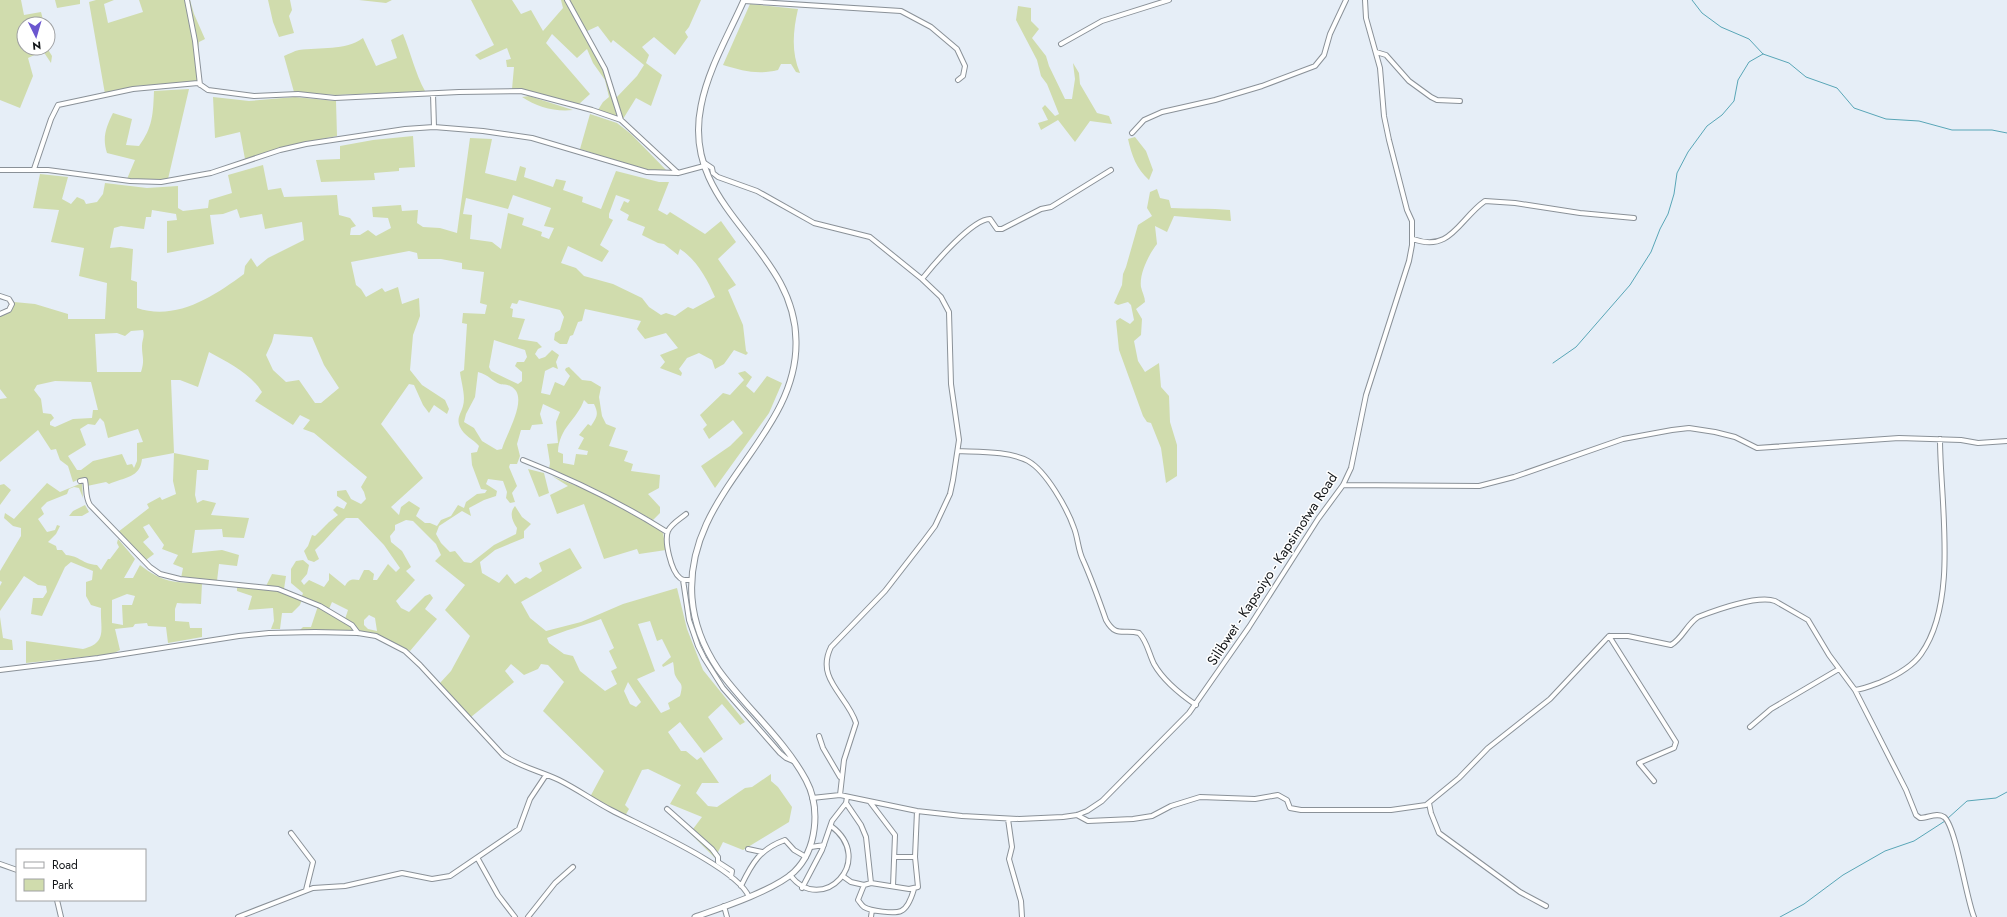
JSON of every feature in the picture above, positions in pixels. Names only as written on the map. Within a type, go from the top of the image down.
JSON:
[{"type":"main road","points":[[695,917],[749,897],[790,875],[806,857],[811,847],[814,829],[812,798],[806,780],[793,761],[728,681],[711,657],[694,616],[692,580],[700,541],[710,515],[780,407],[793,374],[796,340],[791,305],[785,290],[772,268],[719,198],[711,184],[703,164],[699,147],[699,120],[704,90],[744,0]]},
{"type":"street","points":[[187,0],[195,41],[200,85]]},
{"type":"street","points":[[567,0],[605,69],[621,120]]},
{"type":"street","points":[[744,0],[901,11],[931,27],[957,49],[965,69],[964,76],[958,80]]},
{"type":"street","points":[[1061,44],[1102,20],[1169,0]]},
{"type":"street","points":[[1132,132],[1144,120],[1162,112],[1215,100],[1262,86],[1315,66],[1324,55],[1330,34],[1346,0]]},
{"type":"street","name":"Silibwet - Kapsoiyo - Kapsimotwa Road","points":[[812,798],[840,795],[917,811],[1008,819],[1077,815],[1087,811],[1102,801],[1175,729],[1196,705],[1249,627],[1318,519],[1343,486],[1351,468],[1366,395],[1409,261],[1413,239],[1412,222],[1407,210],[1384,116],[1380,68],[1366,18],[1365,0]]},
{"type":"street","points":[[1376,52],[1386,56],[1409,81],[1431,97],[1437,100],[1460,101]]},
{"type":"street","points":[[34,170],[51,119],[58,105],[133,89],[198,83],[208,90],[254,96],[298,94],[335,98],[521,92],[592,110],[621,120],[678,173]]},
{"type":"street","points":[[433,94],[434,127]]},
{"type":"street","points":[[0,170],[64,171],[130,182],[161,182],[211,173],[280,150],[306,144],[405,129],[434,127],[483,131],[532,138],[647,172],[678,173],[703,164],[712,168],[713,173],[718,177],[757,191],[807,219],[870,237],[922,278],[941,298],[949,312],[951,384],[958,431],[958,451],[950,494],[935,526],[885,591],[831,647],[827,655],[826,670],[856,723],[848,744],[840,777],[840,795]]},
{"type":"street","points":[[922,278],[953,244],[987,219],[992,220],[997,229],[1002,229],[1041,209],[1051,207],[1111,170]]},
{"type":"street","points":[[1413,239],[1425,243],[1443,240],[1483,202],[1488,201],[1634,218]]},
{"type":"street","points":[[0,296],[9,299],[12,304],[9,310],[0,314]]},
{"type":"street","points":[[1343,486],[1389,484],[1459,488],[1479,486],[1514,477],[1610,443],[1683,429],[1715,432],[1744,440],[1757,448],[1900,438],[1940,439],[1978,443],[2007,441]]},
{"type":"street","points":[[1855,690],[1887,679],[1914,662],[1925,648],[1936,623],[1942,590],[1944,555],[1940,439]]},
{"type":"street","points":[[958,451],[1009,455],[1027,460],[1033,464],[1057,494],[1074,527],[1083,560],[1088,569],[1106,620],[1110,627],[1119,632],[1139,633],[1155,666],[1173,686],[1196,705]]},
{"type":"street","points":[[523,460],[599,493],[637,513],[667,532]]},
{"type":"street","points":[[80,481],[85,480],[86,482],[86,495],[90,505],[156,572],[180,579],[284,591],[320,606],[352,625],[358,633]]},
{"type":"street","points":[[686,514],[672,525],[667,532],[668,545],[673,568],[677,575],[683,580],[692,580]]},
{"type":"street","points":[[683,580],[689,620],[698,646],[714,674],[780,753],[793,761]]},
{"type":"street","points":[[1077,815],[1088,821],[1145,818],[1178,804],[1209,797],[1255,799],[1278,795],[1287,800],[1290,808],[1301,810],[1391,810],[1420,807],[1430,803],[1459,778],[1488,748],[1546,703],[1609,636],[1628,636],[1671,645],[1698,617],[1738,605],[1770,600],[1808,620],[1839,669],[1855,690],[1906,790],[1916,815],[1920,818],[1940,815],[1944,817],[1952,828],[1963,878],[1974,917]]},
{"type":"street","points":[[0,670],[98,658],[239,636],[276,633],[358,633],[376,636],[405,651],[437,682],[503,755],[512,761],[546,775],[675,844],[731,877],[742,886],[749,897]]},
{"type":"street","points":[[1609,636],[1676,742],[1674,748],[1640,763],[1654,781]]},
{"type":"street","points":[[1750,727],[1771,709],[1839,669]]},
{"type":"street","points":[[819,736],[823,748],[840,777]]},
{"type":"street","points":[[238,917],[306,890],[345,886],[402,873],[432,880],[443,879],[478,859],[519,829],[530,799],[546,775]]},
{"type":"street","points":[[802,888],[824,845],[835,816],[846,803],[847,797]]},
{"type":"street","points":[[870,802],[895,835],[893,886]]},
{"type":"street","points":[[846,803],[861,825],[866,837],[871,883]]},
{"type":"street","points":[[1430,803],[1431,813],[1439,833],[1520,892],[1546,906]]},
{"type":"street","points":[[667,809],[712,849],[718,857],[718,862],[732,871],[731,877]]},
{"type":"street","points":[[864,885],[858,900],[865,908],[886,912],[901,911],[905,908],[914,889],[918,887],[915,857],[917,811]]},
{"type":"street","points":[[1008,819],[1012,846],[1009,859],[1021,901],[1022,917]]},
{"type":"street","points":[[790,875],[802,888],[811,891],[825,890],[837,885],[844,877],[848,865],[847,850],[840,836],[831,826]]},
{"type":"street","points":[[291,833],[313,862],[306,890]]},
{"type":"street","points":[[742,886],[751,867],[762,852],[785,840],[794,850],[806,857]]},
{"type":"street","points":[[811,847],[824,845]]},
{"type":"street","points":[[748,849],[762,852]]},
{"type":"street","points":[[895,857],[915,857]]},
{"type":"street","points":[[478,859],[498,895],[514,917]]},
{"type":"street","points":[[0,864],[16,870]]},
{"type":"street","points":[[528,917],[555,884],[573,867]]},
{"type":"street","points":[[844,877],[851,882],[864,885],[871,883],[914,889]]},
{"type":"street","points":[[57,901],[61,917]]},
{"type":"street","points":[[724,906],[727,917]]},
{"type":"street","points":[[871,917],[872,910]]},
{"type":"green space","points":[[0,0],[21,0],[24,15],[41,12],[42,16],[16,16],[16,56],[32,56],[28,58],[33,76],[20,108],[0,100]]},
{"type":"green space","points":[[55,0],[80,0],[80,4],[57,8]]},
{"type":"green space","points":[[96,0],[114,0],[104,4],[108,23],[143,12],[139,0],[190,0],[194,14],[205,39],[199,42],[197,55],[200,82],[136,86],[105,94],[89,2]]},
{"type":"green space","points":[[268,0],[290,0],[292,10],[289,16],[294,33],[279,37],[273,22]]},
{"type":"green space","points":[[359,0],[392,0],[386,3]]},
{"type":"green space","points":[[471,0],[512,0],[521,14],[531,10],[543,31],[563,8],[561,0],[565,0],[605,74],[617,117],[598,110],[603,102],[609,97],[605,80],[593,63],[587,49],[577,58],[552,34],[546,43],[590,94],[578,105],[525,90],[512,89],[514,67],[507,67],[506,60],[511,59],[507,48],[480,60],[475,55],[494,45]]},
{"type":"green space","points":[[569,0],[701,0],[689,27],[685,32],[688,37],[675,55],[654,37],[642,47],[649,55],[646,63],[662,75],[651,106],[636,98],[623,119],[616,98],[637,76],[644,65],[613,40],[611,43],[598,26],[585,32]]},
{"type":"green space","points":[[750,4],[798,9],[795,25],[794,49],[800,73],[796,72],[791,64],[781,64],[778,70],[764,72],[744,71],[723,65]]},
{"type":"green space","points":[[1018,6],[1031,8],[1031,21],[1039,29],[1032,38],[1046,56],[1049,66],[1065,99],[1072,99],[1075,79],[1073,63],[1079,73],[1080,84],[1097,113],[1109,116],[1112,124],[1090,121],[1075,142],[1058,120],[1041,130],[1038,123],[1048,120],[1042,108],[1045,105],[1055,116],[1059,114],[1047,84],[1041,76],[1037,60],[1016,20]]},
{"type":"green space","points":[[403,34],[418,77],[425,91],[336,95],[294,92],[284,56],[299,50],[340,47],[363,38],[376,66],[397,58],[391,40]]},
{"type":"green space","points":[[46,56],[52,56],[51,63]]},
{"type":"green space","points":[[189,89],[168,179],[127,179],[135,160],[107,153],[105,137],[108,123],[113,113],[132,119],[126,145],[139,146],[150,126],[154,91]]},
{"type":"green space","points":[[529,96],[573,110],[546,108],[534,104],[522,97]]},
{"type":"green space","points":[[213,97],[249,101],[295,97],[336,101],[337,136],[286,146],[245,159],[240,132],[215,138]]},
{"type":"green space","points":[[590,114],[617,123],[631,134],[669,173],[635,167],[580,149]]},
{"type":"green space","points":[[413,136],[415,167],[399,168],[399,171],[374,173],[375,180],[321,182],[316,160],[340,159],[340,146],[373,140]]},
{"type":"green space","points":[[1135,137],[1146,151],[1153,170],[1149,180],[1138,166],[1131,151],[1128,139]]},
{"type":"green space","points":[[470,138],[492,139],[485,173],[516,181],[520,166],[526,168],[524,177],[553,187],[556,179],[566,181],[563,190],[583,197],[582,202],[601,209],[616,171],[659,182],[669,182],[658,210],[667,215],[670,212],[705,234],[721,221],[736,242],[718,259],[736,285],[728,290],[743,325],[746,351],[748,353],[746,355],[734,350],[724,364],[715,369],[712,360],[699,353],[687,358],[679,369],[682,373],[681,376],[660,368],[665,362],[660,355],[678,348],[666,333],[645,339],[637,329],[641,321],[585,309],[582,321],[578,322],[573,335],[570,336],[567,344],[560,344],[554,340],[555,333],[560,330],[564,317],[560,310],[519,300],[517,304],[512,303],[510,308],[513,309],[512,317],[525,319],[518,339],[537,342],[542,347],[538,349],[535,354],[539,359],[545,357],[552,350],[559,355],[556,362],[558,369],[553,367],[545,371],[541,393],[550,395],[555,382],[564,386],[570,376],[565,370],[569,367],[582,380],[591,381],[601,387],[599,397],[602,416],[606,424],[616,428],[609,446],[628,451],[624,461],[633,464],[631,471],[660,475],[659,488],[648,494],[660,507],[660,513],[653,520],[589,486],[549,469],[550,463],[547,444],[558,443],[556,422],[560,412],[543,404],[540,414],[543,424],[532,425],[530,430],[521,430],[517,444],[520,456],[517,464],[510,464],[509,467],[517,486],[512,493],[515,502],[510,503],[506,498],[507,492],[503,481],[488,479],[486,484],[497,491],[496,496],[484,500],[469,508],[471,516],[462,511],[439,526],[436,534],[441,543],[450,552],[455,551],[464,562],[471,563],[494,545],[516,534],[517,528],[512,514],[515,506],[522,517],[531,524],[524,531],[524,538],[495,550],[480,562],[482,573],[499,583],[507,574],[515,584],[526,577],[530,579],[542,571],[539,563],[570,548],[582,568],[521,602],[530,618],[546,631],[581,622],[623,604],[677,588],[687,629],[703,670],[745,722],[740,725],[722,704],[708,717],[723,739],[704,753],[680,722],[668,732],[681,751],[686,751],[697,760],[701,757],[719,783],[702,783],[696,793],[708,806],[717,807],[745,788],[752,787],[771,774],[771,781],[778,787],[792,807],[789,822],[743,850],[723,842],[715,858],[690,833],[702,817],[670,804],[681,785],[648,769],[642,770],[625,805],[629,809],[625,816],[590,797],[604,771],[543,711],[564,682],[548,665],[541,664],[538,669],[524,675],[511,664],[505,671],[514,682],[471,717],[440,683],[451,671],[470,636],[445,610],[465,585],[435,561],[441,555],[436,544],[413,521],[406,520],[395,525],[395,530],[390,536],[391,542],[402,551],[411,567],[406,571],[415,580],[396,601],[401,608],[409,612],[425,596],[430,594],[433,598],[425,609],[437,619],[410,651],[381,636],[359,632],[353,623],[345,619],[348,610],[332,602],[329,609],[302,596],[303,593],[291,583],[291,569],[296,561],[303,560],[309,565],[307,574],[301,581],[304,585],[309,580],[324,587],[329,580],[329,573],[345,586],[351,580],[359,580],[364,570],[369,570],[374,574],[373,580],[377,580],[388,564],[396,572],[400,568],[384,545],[358,518],[346,518],[315,550],[319,559],[314,562],[308,560],[304,551],[308,546],[312,535],[315,536],[338,515],[333,510],[337,506],[344,509],[347,503],[337,496],[337,491],[346,490],[351,499],[361,504],[366,499],[361,487],[367,477],[314,433],[303,429],[310,420],[300,415],[293,425],[255,401],[262,392],[257,385],[238,369],[209,352],[198,387],[180,380],[171,380],[174,453],[142,459],[138,470],[131,476],[109,484],[106,482],[87,486],[82,478],[73,482],[68,466],[60,460],[56,449],[51,450],[38,430],[0,462],[0,399],[7,398],[0,389],[0,316],[13,308],[14,302],[35,304],[68,314],[68,319],[105,319],[107,283],[79,276],[84,248],[51,242],[59,210],[33,208],[40,174],[68,177],[62,199],[71,204],[77,197],[84,200],[86,204],[97,202],[103,194],[105,183],[147,188],[178,186],[178,208],[183,211],[208,208],[209,200],[232,193],[228,175],[263,165],[268,190],[281,188],[284,197],[337,195],[339,215],[350,218],[356,226],[351,228],[350,235],[360,235],[368,230],[376,236],[391,228],[388,218],[373,217],[372,207],[401,205],[402,211],[418,210],[417,223],[423,227],[440,228],[457,233]],"holes":[[[513,195],[551,208],[544,226],[554,228],[549,239],[541,236],[542,232],[522,225],[524,218],[508,213],[501,249],[492,242],[470,239],[472,215],[463,214],[466,198],[508,209]],[[616,195],[630,200],[628,203],[624,201],[620,210],[629,215],[627,220],[645,227],[642,235],[658,243],[664,244],[678,255],[680,249],[686,253],[701,270],[715,297],[693,309],[688,307],[675,316],[666,313],[661,315],[649,307],[642,298],[613,284],[584,276],[576,268],[561,263],[568,246],[602,262],[609,251],[600,245],[613,220],[609,218],[609,214]],[[237,209],[240,218],[262,214],[265,229],[302,222],[304,240],[268,258],[257,267],[251,258],[245,266],[244,274],[220,291],[194,304],[180,309],[166,311],[152,311],[137,308],[137,282],[131,280],[133,249],[120,247],[110,248],[114,228],[121,226],[144,229],[146,217],[151,217],[152,210],[176,214],[177,220],[167,221],[167,253],[214,244],[210,215],[223,214]],[[409,251],[417,253],[418,259],[441,259],[462,263],[462,269],[484,272],[480,303],[487,305],[485,314],[463,313],[462,323],[467,324],[464,370],[460,372],[464,402],[458,421],[464,433],[479,446],[477,452],[471,453],[472,465],[481,489],[487,490],[485,493],[477,494],[466,502],[464,508],[458,505],[451,516],[441,520],[437,526],[430,523],[425,523],[416,516],[420,508],[409,501],[401,507],[399,515],[391,507],[423,478],[381,424],[409,384],[414,385],[423,405],[429,413],[434,405],[447,414],[449,409],[445,400],[422,385],[410,370],[413,335],[420,316],[419,298],[402,304],[398,287],[385,292],[382,288],[366,297],[361,289],[356,285],[351,262]],[[143,330],[143,361],[141,372],[97,372],[95,334],[117,333],[125,336],[131,331]],[[274,334],[312,337],[324,365],[339,388],[321,403],[315,403],[299,380],[286,382],[273,370],[266,355]],[[494,340],[525,350],[527,357],[524,362],[517,362],[515,366],[522,372],[522,381],[518,384],[491,371],[489,367]],[[478,372],[500,384],[509,385],[516,391],[518,406],[502,449],[497,450],[482,441],[474,428],[464,422],[466,414],[475,397]],[[55,381],[91,382],[98,410],[93,410],[92,418],[73,419],[55,427],[50,425],[50,422],[54,418],[51,414],[43,413],[41,399],[34,390],[37,385]],[[584,400],[588,404],[594,404],[597,413],[596,418],[591,426],[588,424],[579,435],[584,438],[578,449],[588,451],[587,455],[576,454],[574,465],[563,463],[563,454],[558,452],[559,443],[565,430],[581,407]],[[100,418],[104,422],[108,438],[138,429],[143,442],[137,443],[137,461],[134,468],[132,464],[127,465],[122,454],[93,461],[81,470],[77,470],[68,456],[86,445],[80,429],[88,424],[95,425]],[[369,615],[375,618],[377,631],[368,629],[364,625],[364,620]],[[601,619],[614,648],[609,651],[617,668],[611,671],[617,684],[605,691],[580,671],[573,656],[564,654],[549,643],[547,638]],[[650,621],[657,641],[662,639],[671,657],[662,665],[663,667],[673,662],[675,675],[681,684],[680,696],[668,703],[670,709],[661,713],[637,679],[655,671],[638,624]],[[628,682],[641,702],[636,707],[630,704],[624,691]]]},
{"type":"green space","points":[[1157,189],[1160,198],[1169,200],[1171,208],[1230,210],[1231,221],[1174,216],[1167,232],[1155,226],[1157,244],[1143,270],[1141,287],[1145,302],[1136,309],[1142,319],[1141,335],[1134,341],[1138,361],[1145,372],[1159,363],[1161,387],[1169,396],[1170,422],[1177,445],[1177,476],[1166,483],[1161,448],[1151,423],[1147,422],[1143,416],[1119,350],[1116,321],[1120,318],[1130,324],[1134,320],[1131,305],[1128,302],[1118,305],[1114,303],[1122,285],[1123,274],[1138,225],[1152,216],[1147,208],[1150,192]]},
{"type":"green space","points":[[745,371],[752,377],[746,386],[754,393],[767,376],[782,383],[769,413],[715,488],[701,466],[730,446],[743,433],[733,420],[709,439],[703,429],[707,425],[700,415],[723,393],[730,395],[744,380],[738,373]]},
{"type":"green space","points":[[174,453],[209,460],[208,470],[197,470],[195,495],[197,503],[203,500],[216,503],[211,515],[249,518],[244,538],[223,537],[222,529],[195,530],[192,553],[222,550],[239,555],[237,566],[219,564],[217,581],[181,578],[183,568],[173,564],[178,555],[162,549],[164,545],[149,524],[143,527],[149,537],[143,542],[154,554],[146,560],[118,532],[149,508],[147,504],[160,497],[162,500],[176,494],[173,481]]},
{"type":"green space","points":[[528,469],[544,473],[549,493],[539,497]]},
{"type":"green space","points":[[552,476],[589,491],[657,527],[663,533],[666,550],[639,554],[637,549],[604,559],[584,504],[557,514],[550,495],[568,486]]},
{"type":"green space","points":[[47,483],[60,492],[82,483],[83,498],[79,488],[74,487],[69,489],[67,494],[47,502],[41,508],[44,514],[38,519],[47,532],[55,530],[57,525],[60,526],[56,534],[48,542],[56,546],[57,550],[62,550],[66,555],[97,565],[101,570],[108,559],[110,559],[119,547],[117,543],[118,539],[135,559],[124,578],[133,578],[140,565],[162,578],[184,583],[202,583],[201,604],[177,603],[175,609],[175,621],[189,622],[190,628],[202,628],[202,637],[168,643],[166,627],[148,626],[147,623],[135,624],[133,627],[115,629],[120,650],[112,654],[26,663],[26,641],[83,649],[96,643],[101,634],[101,608],[91,605],[86,596],[86,582],[92,580],[93,571],[71,562],[65,567],[42,616],[31,614],[33,598],[43,598],[47,592],[46,586],[38,585],[24,576],[0,611],[0,586],[2,582],[0,581],[0,571],[21,536],[21,528],[13,526],[4,518],[5,513],[14,519]],"holes":[[[127,594],[135,596],[132,605],[122,605],[123,625],[112,623],[112,600]]]},
{"type":"green space","points":[[4,484],[11,490],[0,505],[0,485]]},
{"type":"green space","points":[[85,505],[89,512],[82,516],[69,516],[73,511]]},
{"type":"green space","points":[[272,574],[286,576],[284,589],[266,586]]},
{"type":"green space","points":[[237,587],[276,591],[302,599],[300,605],[292,613],[282,613],[280,629],[271,629],[274,621],[273,608],[248,610],[252,596],[237,591]]},
{"type":"green space","points":[[318,606],[348,624],[355,632],[300,630],[303,627],[311,627]]},
{"type":"green space","points":[[0,617],[3,638],[12,640],[13,650],[0,650]]},
{"type":"waterway","points":[[1692,0],[1702,13],[1721,27],[1749,39],[1763,54],[1789,63],[1806,77],[1837,88],[1854,108],[1886,119],[1919,121],[1952,130],[1992,130],[2007,133]]},
{"type":"waterway","points":[[1553,363],[1576,347],[1630,285],[1651,252],[1668,214],[1674,194],[1677,173],[1688,152],[1707,126],[1722,115],[1734,101],[1738,80],[1749,62],[1763,54]]},
{"type":"waterway","points":[[1947,819],[1967,801],[1996,798],[2007,792]]},
{"type":"waterway","points":[[1780,917],[1804,904],[1843,875],[1885,851],[1914,841],[1945,821]]}]
